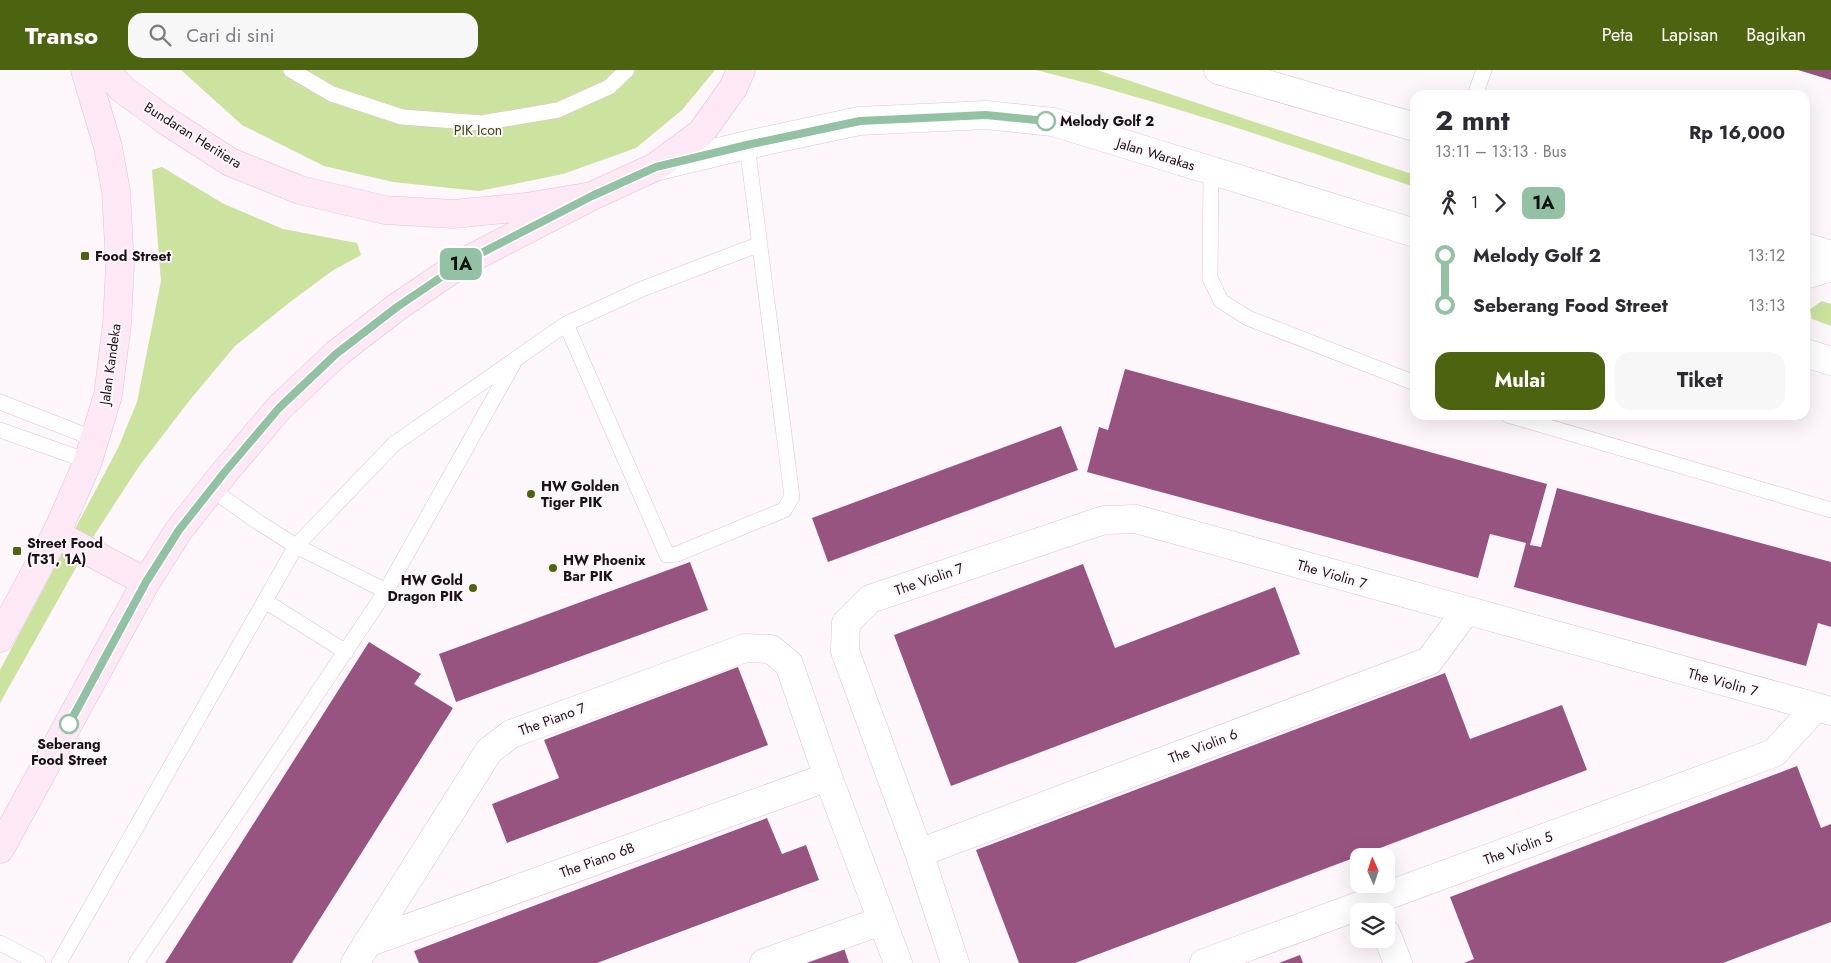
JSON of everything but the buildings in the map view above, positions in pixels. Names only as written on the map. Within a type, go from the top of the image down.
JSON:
[{"type":"main road","name":"Jalan Kandeka","points":[[0,638],[56,534],[92,450],[108,395],[117,324],[120,265],[116,191],[108,146],[86,70]]},
{"type":"main road","name":"Bundaran Heritiera","points":[[106,70],[122,89],[168,122],[230,162],[300,190],[385,210],[453,214],[526,208],[592,196],[656,167],[701,133],[733,88],[741,70]]},
{"type":"main road","points":[[0,849],[146,582],[179,530],[279,408],[336,354],[382,318],[462,263],[592,196]]},
{"type":"main road","points":[[56,534],[146,582]]},
{"type":"street","points":[[1218,70],[1251,75],[1410,125]]},
{"type":"street","name":"Jalan Warakas","points":[[656,167],[860,121],[986,115],[1053,122],[1210,172],[1410,232]]},
{"type":"street","points":[[1810,249],[1831,255]]},
{"type":"street","points":[[1810,273],[1831,267]]},
{"type":"street","name":"The Violin 7","points":[[919,853],[845,651],[846,624],[870,599],[1104,520],[1136,519],[1823,709]]},
{"type":"street","name":"The Violin 6","points":[[919,853],[1429,661],[1466,611]]},
{"type":"street","name":"The Piano 7","points":[[361,953],[489,751],[511,734],[745,648],[771,649],[789,664],[828,777]]},
{"type":"street","name":"The Violin 5","points":[[1384,903],[1774,754],[1823,709]]},
{"type":"street","points":[[828,777],[898,963]]},
{"type":"street","name":"The Piano 6B","points":[[361,953],[828,777]]},
{"type":"street","points":[[919,853],[955,963]]},
{"type":"street","name":"The Violin 5","points":[[1204,963],[1350,915]]},
{"type":"street","points":[[764,963],[881,921]]},
{"type":"street","points":[[1392,948],[1398,963]]},
{"type":"lane","points":[[291,70],[332,94],[402,117],[482,123],[558,110],[609,87],[627,70]]},
{"type":"lane","points":[[1477,90],[1484,70]]},
{"type":"lane","points":[[566,324],[667,555],[677,554],[784,510],[792,497],[747,145]]},
{"type":"lane","points":[[1210,172],[1210,278],[1222,301],[1248,318],[1410,381]]},
{"type":"lane","points":[[59,963],[296,546],[394,444],[566,324],[642,289],[760,244]]},
{"type":"lane","points":[[136,963],[386,591],[515,360]]},
{"type":"lane","points":[[0,402],[92,450]]},
{"type":"lane","points":[[1546,420],[1831,510]]},
{"type":"lane","points":[[0,430],[92,450]]},
{"type":"lane","points":[[212,489],[296,546],[386,591]]},
{"type":"lane","points":[[265,601],[346,652]]},
{"type":"lane","points":[[0,943],[38,963]]},
{"type":"green space","name":"PIK Icon","points":[[181,70],[715,70],[682,110],[636,148],[563,174],[479,191],[393,182],[324,166],[242,125]]},
{"type":"green space","points":[[1036,70],[1097,70],[1410,173],[1410,185],[1180,110]]},
{"type":"green space","points":[[162,167],[224,204],[283,229],[357,243],[361,255],[332,271],[235,346],[189,401],[140,465],[95,534],[0,703],[0,670],[118,448],[137,402],[161,281],[152,170]]},
{"type":"green space","points":[[1822,301],[1831,304],[1831,326],[1812,319],[1810,309]]},
{"type":"bus line","name":"1A","points":[[69,724],[146,582],[179,530],[279,408],[336,354],[397,307],[462,263],[592,196],[656,167],[860,121],[986,115],[1046,121]]},
{"type":"place","name":"Melody Golf 2","points":[[1046,121]]},
{"type":"place","name":"Food Street","points":[[85,256]]},
{"type":"place","name":"HW Golden Tiger PIK","points":[[531,494]]},
{"type":"place","name":"Street Food (T31, 1A)","points":[[17,551]]},
{"type":"place","name":"HW Phoenix Bar PIK","points":[[553,568]]},
{"type":"place","name":"HW Gold Dragon PIK","points":[[473,588]]},
{"type":"place","name":"Seberang Food Street","points":[[69,724]]}]
